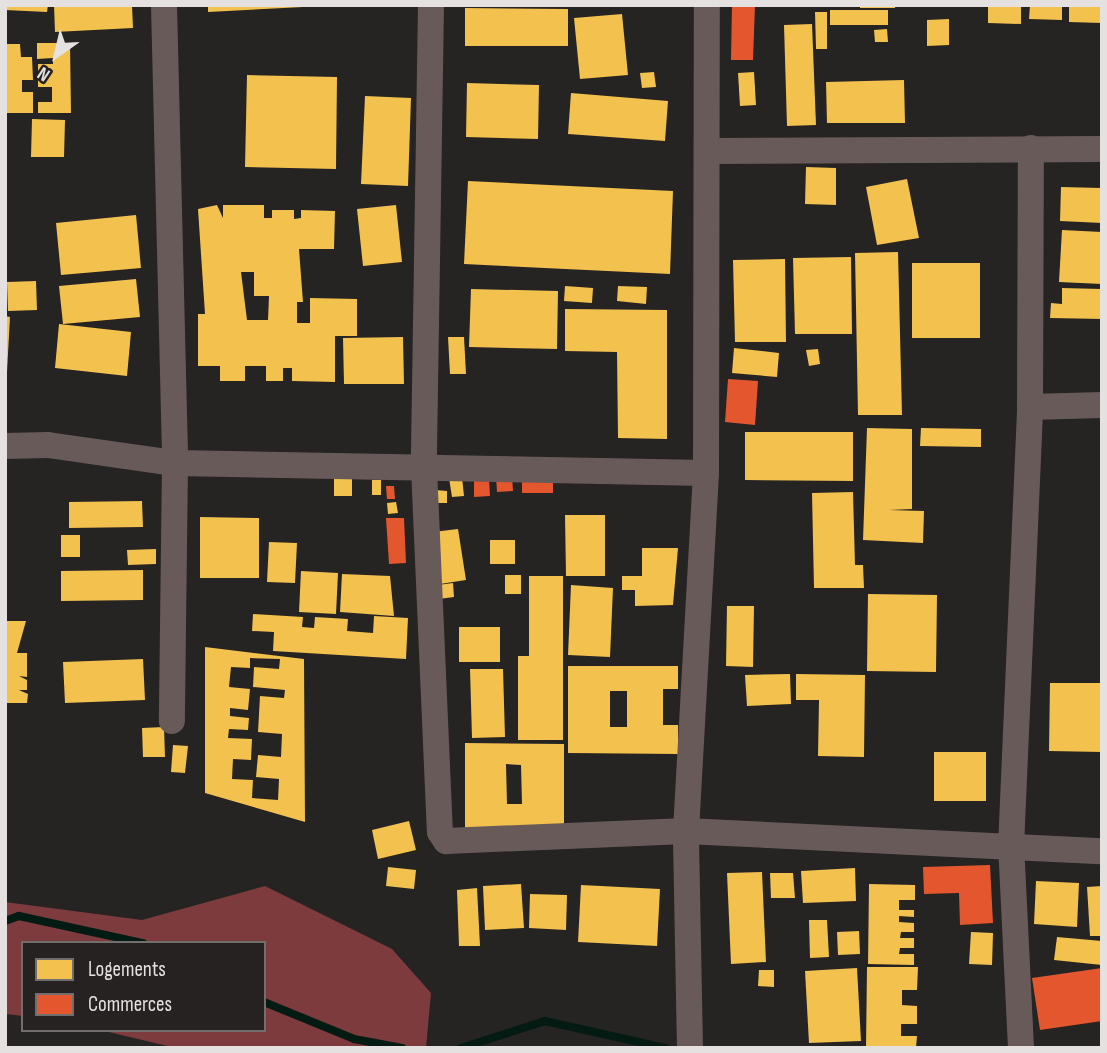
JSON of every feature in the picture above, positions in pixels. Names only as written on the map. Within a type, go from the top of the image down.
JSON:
[{"type":"street","points":[[164,5],[175,463],[172,721]]},
{"type":"street","points":[[431,5],[424,468],[440,832],[446,841],[686,831],[1102,851]]},
{"type":"street","points":[[690,1048],[686,831],[706,473],[709,151],[706,5]]},
{"type":"street","points":[[1021,1048],[1011,847],[1030,407],[1031,148]]},
{"type":"street","points":[[709,151],[1102,149]]},
{"type":"street","points":[[1030,407],[1102,405]]},
{"type":"street","points":[[5,446],[48,445],[175,463],[706,473]]},
{"type":"shaded area","points":[[265,886],[392,949],[431,993],[426,1048],[176,1048],[108,1032],[266,1032],[266,941],[21,941],[21,1016],[5,1014],[5,902],[142,920]]},
{"type":"building: Logements","points":[[5,5],[48,5],[47,12],[5,10]]},
{"type":"building: Logements","points":[[54,5],[132,5],[133,28],[55,32]]},
{"type":"building: Logements","points":[[208,5],[303,5],[303,7],[208,12]]},
{"type":"building: Logements","points":[[860,5],[895,5],[895,8],[860,8]]},
{"type":"building: Logements","points":[[988,5],[1021,5],[1021,24],[988,23]]},
{"type":"building: Logements","points":[[1030,5],[1062,5],[1062,20],[1029,19]]},
{"type":"building: Logements","points":[[1069,5],[1102,5],[1102,23],[1069,22]]},
{"type":"building: Logements","points":[[465,8],[568,9],[568,46],[465,46]]},
{"type":"building: Logements","points":[[830,10],[888,10],[888,25],[830,25]]},
{"type":"building: Logements","points":[[815,12],[827,12],[827,49],[816,49]]},
{"type":"building: Logements","points":[[622,14],[628,75],[580,79],[574,18]]},
{"type":"building: Logements","points":[[949,19],[949,45],[927,46],[927,20]]},
{"type":"building: Logements","points":[[812,24],[816,125],[787,126],[784,25]]},
{"type":"building: Logements","points":[[887,29],[888,42],[875,42],[874,30]]},
{"type":"building: Logements","points":[[37,43],[70,43],[71,113],[38,113],[38,102],[52,102],[52,87],[38,87],[38,64],[53,64],[53,58],[37,59]]},
{"type":"building: Logements","points":[[5,44],[20,44],[21,57],[32,57],[33,80],[22,80],[22,92],[33,92],[33,113],[5,113]]},
{"type":"building: Logements","points":[[654,72],[656,87],[642,88],[640,73]]},
{"type":"building: Logements","points":[[754,72],[756,105],[740,106],[738,73]]},
{"type":"building: Logements","points":[[247,75],[337,77],[336,169],[245,167]]},
{"type":"building: Logements","points":[[904,80],[905,123],[827,123],[826,82]]},
{"type":"building: Logements","points":[[467,83],[539,85],[538,139],[466,137]]},
{"type":"building: Logements","points":[[571,93],[668,101],[665,141],[568,134]]},
{"type":"building: Logements","points":[[365,96],[411,98],[408,186],[361,184]]},
{"type":"building: Logements","points":[[32,119],[65,120],[64,157],[31,157]]},
{"type":"building: Logements","points":[[806,167],[836,168],[836,205],[805,204]]},
{"type":"building: Logements","points":[[907,179],[919,238],[877,245],[866,187]]},
{"type":"building: Logements","points":[[468,181],[673,191],[670,274],[464,264]]},
{"type":"building: Logements","points":[[1061,187],[1102,188],[1102,223],[1060,221]]},
{"type":"building: Logements","points":[[217,205],[223,218],[223,205],[264,205],[264,218],[272,218],[272,210],[294,210],[294,219],[301,218],[301,210],[335,211],[334,249],[299,249],[303,302],[297,302],[297,323],[310,323],[310,298],[357,299],[357,336],[335,336],[335,382],[292,381],[292,368],[283,368],[283,381],[266,381],[266,366],[245,366],[245,381],[220,381],[220,366],[198,366],[198,314],[205,314],[198,209]],"holes":[[[241,272],[254,272],[254,296],[269,296],[268,320],[247,320]]]},
{"type":"building: Logements","points":[[396,205],[402,262],[363,266],[357,209]]},
{"type":"building: Logements","points":[[136,215],[141,268],[61,275],[56,223]]},
{"type":"building: Logements","points":[[1062,230],[1102,232],[1102,284],[1059,282]]},
{"type":"building: Logements","points":[[898,252],[902,415],[858,415],[855,253]]},
{"type":"building: Logements","points":[[851,257],[852,334],[795,334],[793,258]]},
{"type":"building: Logements","points":[[785,259],[786,342],[735,342],[733,260]]},
{"type":"building: Logements","points":[[912,263],[980,263],[980,338],[912,338]]},
{"type":"building: Logements","points":[[136,279],[140,317],[63,324],[59,286]]},
{"type":"building: Logements","points":[[36,281],[37,310],[8,311],[7,282]]},
{"type":"building: Logements","points":[[565,286],[593,288],[592,303],[564,301]]},
{"type":"building: Logements","points":[[618,286],[647,287],[646,304],[617,301]]},
{"type":"building: Logements","points":[[1062,288],[1102,289],[1102,319],[1050,318],[1051,303],[1062,304]]},
{"type":"building: Logements","points":[[471,289],[558,291],[557,349],[469,347]]},
{"type":"building: Logements","points":[[565,309],[667,310],[667,439],[618,438],[617,352],[565,351]]},
{"type":"building: Logements","points":[[5,316],[10,317],[7,372],[5,372]]},
{"type":"building: Logements","points":[[59,324],[131,332],[127,376],[55,368]]},
{"type":"building: Logements","points":[[403,337],[404,384],[344,384],[343,338]]},
{"type":"building: Logements","points":[[448,337],[464,337],[466,374],[450,374]]},
{"type":"building: Logements","points":[[734,348],[779,353],[777,377],[732,373]]},
{"type":"building: Logements","points":[[818,349],[820,364],[809,366],[806,350]]},
{"type":"building: Logements","points":[[867,428],[912,429],[912,509],[889,510],[924,511],[923,543],[863,540]]},
{"type":"building: Logements","points":[[921,428],[981,429],[981,447],[920,446]]},
{"type":"building: Logements","points":[[745,432],[853,432],[853,481],[745,480]]},
{"type":"building: Logements","points":[[334,477],[352,478],[352,496],[334,496]]},
{"type":"building: Logements","points":[[462,477],[464,496],[452,497],[449,478]]},
{"type":"building: Logements","points":[[372,480],[381,480],[381,495],[372,495]]},
{"type":"building: Logements","points":[[435,490],[447,491],[447,503],[434,503]]},
{"type":"building: Logements","points":[[853,492],[855,565],[863,565],[864,588],[814,588],[812,493]]},
{"type":"building: Logements","points":[[142,501],[143,527],[69,528],[69,502]]},
{"type":"building: Logements","points":[[396,502],[398,513],[388,514],[387,503]]},
{"type":"building: Logements","points":[[565,515],[605,515],[605,576],[566,576]]},
{"type":"building: Logements","points":[[200,517],[259,518],[259,578],[200,578]]},
{"type":"building: Logements","points":[[458,529],[466,580],[440,584],[433,532]]},
{"type":"building: Logements","points":[[61,535],[80,535],[80,557],[61,557]]},
{"type":"building: Logements","points":[[490,540],[515,540],[515,564],[490,564]]},
{"type":"building: Logements","points":[[269,542],[297,543],[295,583],[267,582]]},
{"type":"building: Logements","points":[[642,548],[678,548],[673,605],[635,606],[635,590],[622,590],[622,576],[642,576]]},
{"type":"building: Logements","points":[[156,549],[156,564],[128,565],[127,550]]},
{"type":"building: Logements","points":[[143,570],[143,600],[61,601],[61,571]]},
{"type":"building: Logements","points":[[301,571],[338,573],[336,614],[299,612]]},
{"type":"building: Logements","points":[[342,574],[390,576],[394,616],[340,612]]},
{"type":"building: Logements","points":[[505,575],[521,575],[521,594],[505,594]]},
{"type":"building: Logements","points":[[529,576],[563,576],[563,740],[518,740],[518,656],[529,656]]},
{"type":"building: Logements","points":[[453,583],[454,597],[439,599],[438,585]]},
{"type":"building: Logements","points":[[571,585],[613,588],[610,657],[568,655]]},
{"type":"building: Logements","points":[[868,594],[937,595],[936,672],[867,671]]},
{"type":"building: Logements","points":[[727,606],[754,606],[753,667],[726,666]]},
{"type":"building: Logements","points":[[253,614],[303,617],[302,627],[314,628],[315,617],[348,619],[347,631],[373,633],[374,616],[408,618],[406,659],[273,651],[274,632],[252,631]]},
{"type":"building: Logements","points":[[5,621],[26,621],[17,653],[27,653],[27,677],[19,676],[27,680],[27,690],[19,690],[28,694],[27,703],[5,703]]},
{"type":"building: Logements","points":[[459,627],[500,627],[500,662],[459,662]]},
{"type":"building: Logements","points":[[205,647],[304,659],[305,822],[205,793]],"holes":[[[250,658],[280,659],[279,669],[254,667],[253,687],[285,690],[284,698],[260,696],[258,732],[282,734],[281,757],[258,755],[256,777],[279,779],[278,800],[252,798],[253,780],[232,779],[233,759],[251,760],[252,739],[228,738],[229,729],[248,730],[249,718],[230,716],[230,708],[248,710],[250,689],[229,687],[231,667],[250,668]]]},
{"type":"building: Logements","points":[[143,659],[145,700],[65,703],[63,662]]},
{"type":"building: Logements","points":[[568,666],[678,666],[678,689],[663,689],[663,725],[678,725],[678,754],[568,753]],"holes":[[[610,691],[627,691],[627,727],[610,727]]]},
{"type":"building: Logements","points":[[470,669],[503,669],[505,737],[472,738]]},
{"type":"building: Logements","points":[[790,674],[791,704],[747,706],[745,675]]},
{"type":"building: Logements","points":[[796,674],[865,675],[864,757],[818,756],[819,700],[796,700]]},
{"type":"building: Logements","points":[[1050,683],[1101,683],[1102,752],[1049,751]]},
{"type":"building: Logements","points":[[164,727],[165,757],[143,757],[142,728]]},
{"type":"building: Logements","points":[[465,743],[564,744],[564,830],[465,829]],"holes":[[[506,764],[521,765],[522,804],[507,804]]]},
{"type":"building: Logements","points":[[173,745],[188,746],[185,773],[171,772]]},
{"type":"building: Logements","points":[[934,752],[986,752],[986,801],[934,801]]},
{"type":"building: Logements","points":[[409,821],[416,850],[378,859],[372,830]]},
{"type":"building: Logements","points":[[388,867],[416,870],[414,889],[386,886]]},
{"type":"building: Logements","points":[[855,868],[856,901],[803,903],[801,871]]},
{"type":"building: Logements","points":[[762,872],[766,962],[731,964],[727,873]]},
{"type":"building: Logements","points":[[770,873],[793,873],[795,898],[771,898]]},
{"type":"building: Logements","points":[[1036,881],[1079,883],[1077,927],[1034,924]]},
{"type":"building: Logements","points":[[521,884],[524,928],[485,930],[483,886]]},
{"type":"building: Logements","points":[[869,884],[915,885],[915,900],[899,900],[899,910],[914,910],[914,917],[899,916],[899,922],[914,923],[914,932],[901,932],[900,938],[914,938],[914,948],[900,948],[899,954],[914,954],[914,965],[868,964]]},
{"type":"building: Logements","points":[[581,885],[660,889],[657,946],[578,942]]},
{"type":"building: Logements","points":[[1102,886],[1102,936],[1090,936],[1087,887]]},
{"type":"building: Logements","points":[[477,888],[480,946],[459,946],[457,890]]},
{"type":"building: Logements","points":[[530,894],[567,895],[566,930],[529,928]]},
{"type":"building: Logements","points":[[809,920],[827,920],[829,957],[810,958]]},
{"type":"building: Logements","points":[[859,931],[860,954],[838,955],[837,932]]},
{"type":"building: Logements","points":[[971,932],[993,933],[992,965],[969,964]]},
{"type":"building: Logements","points":[[1057,937],[1102,941],[1102,965],[1054,960]]},
{"type":"building: Logements","points":[[867,967],[918,967],[917,990],[902,990],[902,1005],[917,1006],[917,1024],[901,1024],[901,1036],[917,1036],[916,1048],[866,1047]]},
{"type":"building: Logements","points":[[857,968],[861,1041],[809,1043],[805,971]]},
{"type":"building: Logements","points":[[759,970],[774,970],[774,987],[758,986]]},
{"type":"building: Commerces","points":[[732,5],[755,5],[753,60],[731,60]]},
{"type":"building: Commerces","points":[[728,379],[758,381],[755,425],[725,422]]},
{"type":"building: Commerces","points":[[522,475],[553,476],[553,493],[522,493]]},
{"type":"building: Commerces","points":[[496,476],[512,476],[513,491],[497,492]]},
{"type":"building: Commerces","points":[[474,478],[489,478],[490,496],[474,497]]},
{"type":"building: Commerces","points":[[386,486],[394,486],[395,499],[387,499]]},
{"type":"building: Commerces","points":[[386,518],[404,518],[406,563],[389,564]]},
{"type":"building: Commerces","points":[[990,865],[993,923],[960,925],[959,893],[924,894],[923,867]]},
{"type":"building: Commerces","points":[[1102,968],[1102,1021],[1040,1030],[1032,978]]},
{"type":"waterway","points":[[5,921],[19,916],[134,941]]},
{"type":"waterway","points":[[266,1003],[354,1039],[402,1048]]},
{"type":"waterway","points":[[461,1048],[545,1021],[666,1048]]}]
